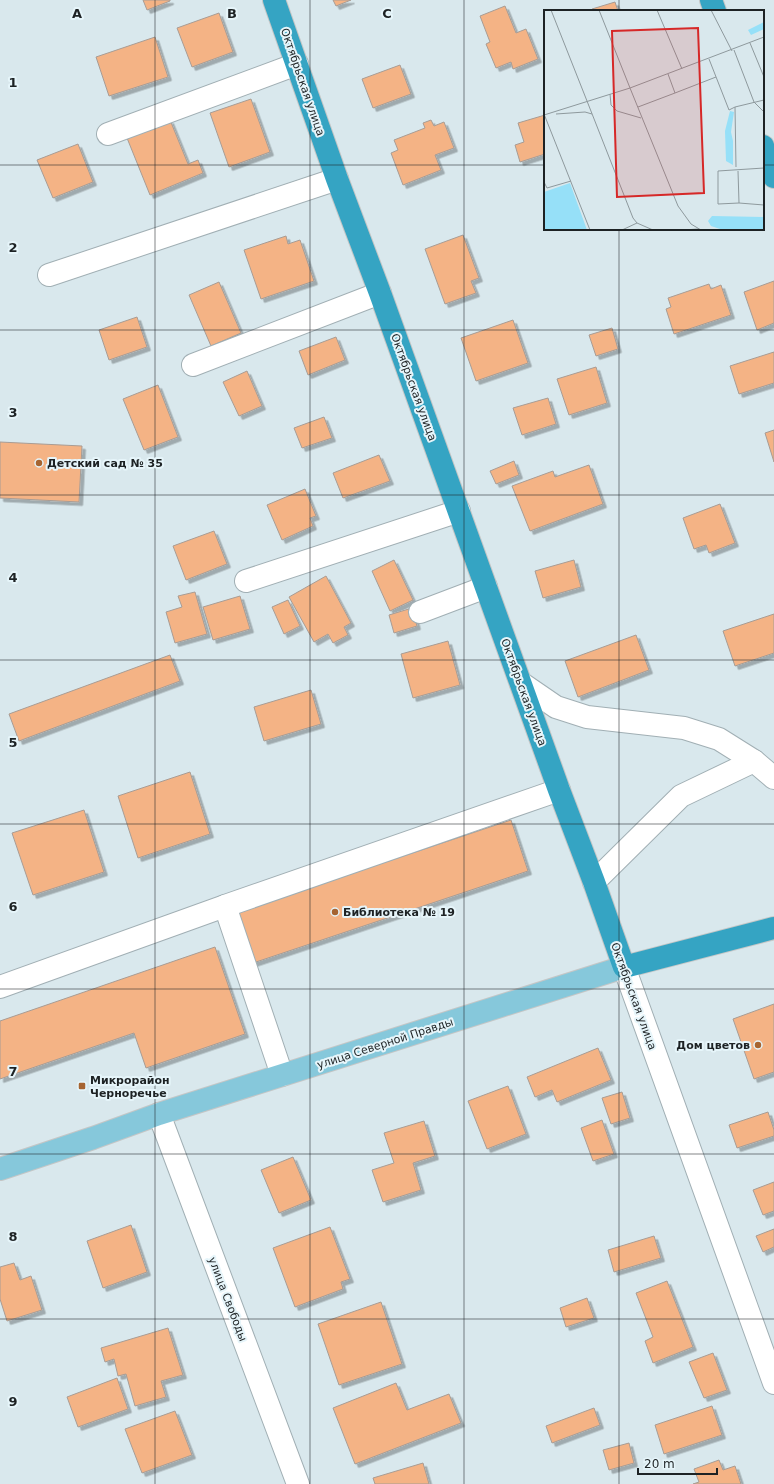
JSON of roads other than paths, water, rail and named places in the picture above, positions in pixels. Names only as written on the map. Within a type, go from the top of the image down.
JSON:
[{"type":"highway","name":"Октябрьская улица","points":[[274,0],[337,179],[380,293],[624,967]]},
{"type":"highway","points":[[711,0],[715,10]]},
{"type":"highway","points":[[764,149],[774,177]]},
{"type":"highway","name":"улица Северной Правды","points":[[624,967],[774,928]]},
{"type":"main road","name":"улица Северной Правды","points":[[0,1169],[159,1114],[624,967]]},
{"type":"street","points":[[108,134],[297,64]]},
{"type":"street","points":[[49,275],[337,179]]},
{"type":"street","points":[[193,365],[380,293]]},
{"type":"street","points":[[246,582],[459,511]]},
{"type":"street","points":[[420,612],[486,587]]},
{"type":"street","points":[[521,683],[556,707],[587,717],[684,728],[719,739],[754,760],[774,778]]},
{"type":"street","points":[[594,882],[681,796],[754,760]]},
{"type":"street","points":[[0,987],[225,906],[559,790]]},
{"type":"street","points":[[225,906],[282,1075]]},
{"type":"street","name":"Октябрьская улица","points":[[624,967],[774,1383]]},
{"type":"street","name":"улица Свободы","points":[[159,1114],[298,1484]]},
{"type":"place","name":"Детский сад № 35","points":[[39,463]]},
{"type":"place","name":"Библиотека № 19","points":[[335,912]]},
{"type":"place","name":"Дом цветов","points":[[758,1045]]},
{"type":"place","name":"Микрорайон Черноречье","points":[[82,1086]]}]
